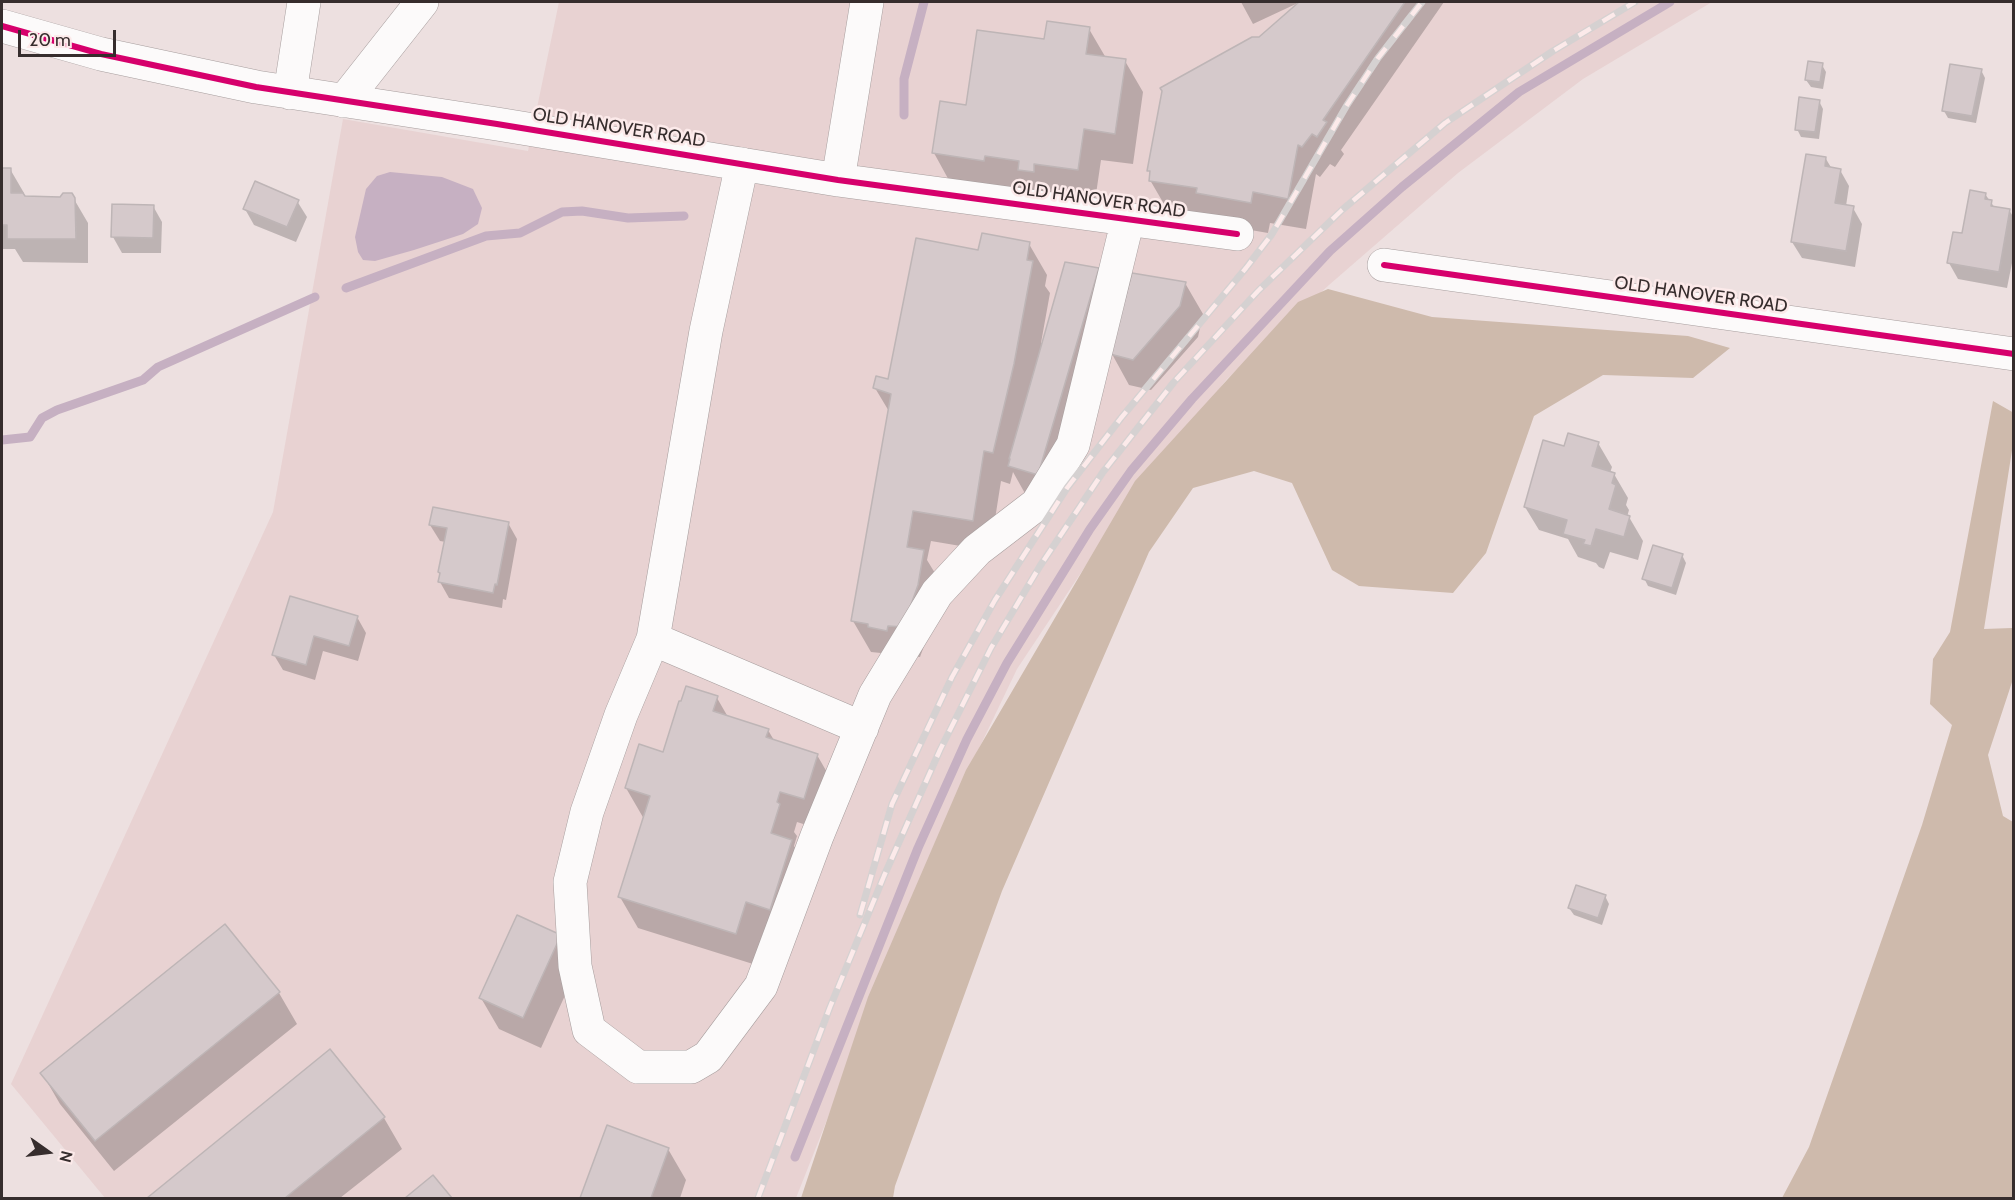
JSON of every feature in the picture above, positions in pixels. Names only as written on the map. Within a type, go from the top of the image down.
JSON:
[{"type":"street","points":[[290,93],[304,2]]},
{"type":"street","points":[[344,101],[422,2]]},
{"type":"street","points":[[838,180],[867,2]]},
{"type":"street","name":"OLD HANOVER ROAD","points":[[2,26],[101,54],[290,93],[838,180],[1237,234]]},
{"type":"street","points":[[742,164],[706,331],[653,639],[621,715],[587,812],[570,882],[575,966],[589,1030],[639,1067],[691,1067],[708,1057],[761,986],[817,836],[875,695],[937,593],[977,550],[1037,504],[1074,445],[1128,219]]},
{"type":"street","name":"OLD HANOVER ROAD","points":[[1384,265],[2013,354]]},
{"type":"street","points":[[653,639],[862,728]]},
{"type":"shaded area","points":[[559,2],[1712,2],[1583,79],[1458,173],[1329,285],[1227,379],[1112,526],[1017,669],[950,809],[796,1198],[105,1198],[11,1084],[273,512],[343,119],[528,151]]},
{"type":"shaded area","points":[[390,172],[442,177],[473,189],[482,208],[478,224],[463,234],[414,250],[375,261],[363,260],[358,252],[355,237],[366,189],[377,176]]},
{"type":"shaded area","points":[[1328,289],[1432,317],[1688,336],[1730,348],[1693,378],[1603,375],[1534,416],[1486,553],[1453,593],[1359,586],[1332,570],[1292,483],[1254,471],[1193,488],[1149,552],[1002,891],[895,1186],[893,1198],[801,1198],[868,997],[966,770],[1135,481],[1298,302]]},
{"type":"shaded area","points":[[1993,401],[2014,413],[2013,444],[1984,629],[2012,628],[2014,630],[2013,679],[1988,755],[2003,816],[2013,822],[2013,1198],[1782,1198],[1809,1147],[1922,825],[1952,725],[1930,704],[1933,659],[1950,632]]},
{"type":"building","points":[[1299,2],[1405,2],[1323,120],[1327,122],[1317,137],[1312,134],[1302,147],[1298,145],[1288,199],[1253,192],[1251,203],[1196,193],[1197,188],[1149,181],[1150,171],[1147,171],[1162,91],[1160,88],[1252,37],[1259,37]]},
{"type":"building","points":[[1047,21],[1090,27],[1086,54],[1126,59],[1115,134],[1084,129],[1078,170],[1034,164],[1034,172],[1018,170],[1019,161],[985,156],[984,161],[932,153],[940,101],[966,105],[977,30],[1044,39]]},
{"type":"building","points":[[1808,61],[1823,63],[1820,82],[1805,80]]},
{"type":"building","points":[[1950,64],[1982,69],[1972,116],[1942,111]]},
{"type":"building","points":[[1799,97],[1820,100],[1815,132],[1795,130]]},
{"type":"building","points":[[1806,154],[1826,157],[1825,166],[1841,169],[1835,203],[1854,206],[1846,251],[1791,242]]},
{"type":"building","points":[[2,168],[11,168],[11,193],[23,193],[25,196],[60,197],[63,193],[72,193],[75,198],[76,239],[7,239],[7,225],[2,225]]},
{"type":"building","points":[[255,181],[299,200],[287,227],[243,209]]},
{"type":"building","points":[[1970,190],[1986,193],[1985,199],[1992,200],[1991,206],[2010,209],[1999,272],[1947,263],[1953,232],[1962,233]]},
{"type":"building","points":[[112,204],[154,205],[153,238],[111,237]]},
{"type":"building","points":[[982,233],[1030,242],[1027,260],[1033,261],[1014,364],[993,453],[984,451],[973,521],[913,511],[907,547],[924,550],[918,585],[903,627],[888,626],[887,631],[868,627],[868,624],[851,621],[891,394],[873,388],[876,376],[888,379],[916,238],[978,250]]},
{"type":"building","points":[[1065,262],[1099,268],[1038,475],[1008,466]]},
{"type":"building","points":[[1132,273],[1186,282],[1180,306],[1133,360],[1110,354]]},
{"type":"building","points":[[1568,433],[1599,442],[1592,466],[1615,473],[1612,483],[1616,485],[1609,509],[1630,516],[1624,537],[1596,529],[1591,546],[1583,544],[1585,540],[1563,534],[1567,520],[1524,507],[1543,440],[1564,446]]},
{"type":"building","points":[[433,507],[509,522],[497,585],[495,584],[493,593],[438,582],[447,528],[429,525]]},
{"type":"building","points":[[1653,545],[1683,554],[1672,588],[1642,579]]},
{"type":"building","points":[[290,596],[358,616],[349,646],[314,636],[306,665],[272,655]]},
{"type":"building","points":[[686,686],[718,696],[713,711],[769,729],[766,737],[818,754],[804,799],[780,792],[777,802],[780,804],[771,833],[792,840],[770,910],[746,902],[736,934],[618,897],[650,796],[625,788],[639,744],[663,752]]},
{"type":"building","points":[[1576,885],[1606,895],[1598,918],[1568,908]]},
{"type":"building","points":[[517,915],[561,935],[523,1018],[479,998]]},
{"type":"building","points":[[225,924],[280,992],[95,1141],[40,1073]]},
{"type":"building","points":[[330,1049],[385,1117],[285,1198],[147,1198]]},
{"type":"building","points":[[607,1125],[669,1148],[651,1198],[580,1198]]},
{"type":"building","points":[[433,1175],[452,1198],[405,1198]]},
{"type":"waterway","points":[[904,115],[904,79],[924,2]]},
{"type":"waterway","points":[[795,1157],[918,848],[967,739],[1007,663],[1090,529],[1131,471],[1192,399],[1330,251],[1402,187],[1519,92],[1670,2]]},
{"type":"waterway","points":[[346,288],[486,236],[520,233],[562,212],[582,211],[628,218],[684,216]]},
{"type":"waterway","points":[[2,440],[30,437],[42,418],[57,410],[143,380],[158,367],[315,297]]},
{"type":"railway","points":[[860,915],[892,804],[952,677],[995,600],[1067,488],[1121,418],[1272,234],[1347,105],[1378,58],[1422,2]]},
{"type":"railway","points":[[758,1198],[830,1007],[884,876],[940,750],[991,648],[1040,566],[1103,472],[1174,382],[1258,291],[1342,210],[1445,123],[1553,51],[1635,2]]},
{"type":"cycle path","points":[[2,26],[101,54],[256,87],[838,180],[1237,234]]},
{"type":"cycle path","points":[[1384,265],[2014,354]]}]
